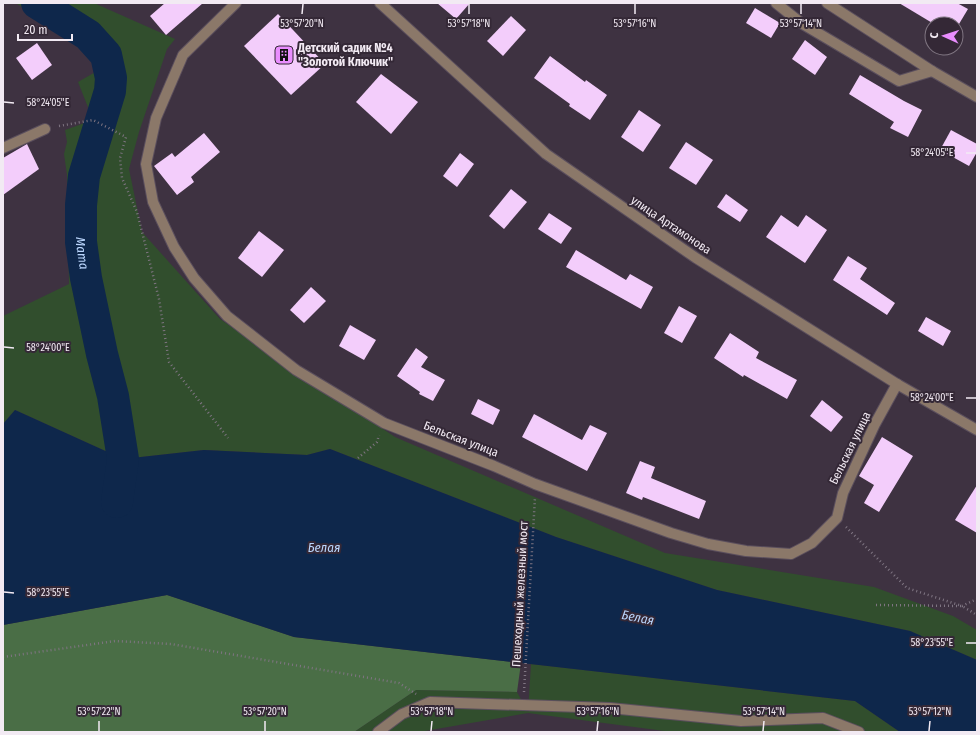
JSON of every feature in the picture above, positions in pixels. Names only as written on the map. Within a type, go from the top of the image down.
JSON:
[{"type":"street","name":"Бельская улица","points":[[236,3],[183,55],[156,118],[146,164],[153,202],[174,247],[194,278],[227,316],[296,370],[384,423],[494,466],[535,484],[671,533],[708,544],[746,551],[791,554],[812,543],[837,518],[843,492],[875,424],[897,384]]},
{"type":"street","name":"улица Артамонова","points":[[380,3],[546,154],[696,258],[897,384],[977,430]]},
{"type":"street","points":[[776,3],[801,23],[899,81],[932,71]]},
{"type":"street","points":[[827,3],[932,71],[977,96]]},
{"type":"street","points":[[3,148],[45,129]]},
{"type":"street","points":[[378,732],[402,714],[430,702],[610,708],[741,721],[823,718],[859,732]]},
{"type":"path","points":[[45,129],[93,120],[126,137],[120,158],[122,178],[137,212],[159,299],[169,362],[228,438]]},
{"type":"path","points":[[358,458],[376,442],[384,423]]},
{"type":"path","name":"Пешеходный железный мост","points":[[523,704],[535,484]]},
{"type":"path","points":[[837,518],[907,588],[962,606],[977,615]]},
{"type":"path","points":[[876,605],[962,606],[977,599]]},
{"type":"path","points":[[3,657],[115,641],[171,644],[398,684],[430,702]]},
{"type":"green space","points":[[15,3],[94,3],[175,39],[167,49],[139,132],[129,169],[142,232],[220,319],[395,437],[665,553],[874,587],[953,616],[977,630],[977,660],[910,631],[717,590],[556,537],[330,449],[307,455],[204,450],[123,459],[15,410],[3,424],[3,316],[69,284],[67,175],[64,154],[67,142],[65,130],[93,120],[78,82],[104,67],[89,43]]},
{"type":"green space","points":[[167,595],[294,637],[521,663],[517,692],[416,690],[354,732],[3,732],[3,625]]},
{"type":"green space","points":[[531,664],[855,701],[900,732],[672,732],[528,713],[423,732],[354,732],[416,690],[517,692],[528,712]]},
{"type":"water","name":"Белая","points":[[15,410],[123,459],[204,450],[307,455],[330,449],[556,537],[717,590],[910,631],[977,660],[977,732],[900,732],[855,701],[294,637],[167,595],[3,625],[3,424]]},
{"type":"building","points":[[165,3],[203,3],[166,35],[150,16]]},
{"type":"building","points":[[437,3],[470,3],[456,19]]},
{"type":"building","points":[[899,3],[957,3],[968,9],[964,16],[924,16],[924,18]]},
{"type":"building","points":[[755,8],[780,23],[771,38],[746,23]]},
{"type":"building","name":"Детский садик №4 \"Золотой Ключик\"","points":[[278,14],[325,64],[291,95],[244,46]]},
{"type":"building","points":[[511,16],[526,30],[503,56],[487,41]]},
{"type":"building","points":[[805,40],[827,57],[815,75],[792,59]]},
{"type":"building","points":[[37,43],[52,65],[32,80],[16,58]]},
{"type":"building","points":[[550,56],[585,82],[586,80],[607,95],[590,120],[569,106],[570,104],[534,78]]},
{"type":"building","points":[[381,74],[418,102],[391,134],[356,102]]},
{"type":"building","points":[[860,75],[922,110],[908,137],[890,128],[894,122],[849,94]]},
{"type":"building","points":[[639,110],[661,125],[643,152],[621,137]]},
{"type":"building","points":[[951,130],[977,144],[977,152],[969,166],[940,150]]},
{"type":"building","points":[[204,133],[220,152],[191,177],[194,182],[177,195],[154,166],[172,153],[175,157]]},
{"type":"building","points":[[686,142],[713,160],[696,185],[669,168]]},
{"type":"building","points":[[27,144],[39,169],[3,195],[3,158]]},
{"type":"building","points":[[460,153],[474,164],[457,187],[443,176]]},
{"type":"building","points":[[511,189],[527,202],[504,229],[489,216]]},
{"type":"building","points":[[726,194],[748,210],[740,222],[717,207]]},
{"type":"building","points":[[549,213],[572,228],[561,244],[538,229]]},
{"type":"building","points":[[781,215],[798,227],[806,215],[827,230],[805,263],[766,237]]},
{"type":"building","points":[[259,231],[284,250],[262,277],[238,258]]},
{"type":"building","points":[[576,250],[626,280],[630,274],[653,287],[641,309],[566,267]]},
{"type":"building","points":[[848,256],[867,268],[860,279],[895,303],[887,315],[833,280]]},
{"type":"building","points":[[311,287],[326,301],[304,323],[290,310]]},
{"type":"building","points":[[679,306],[697,316],[682,343],[664,333]]},
{"type":"building","points":[[926,317],[951,331],[943,346],[918,331]]},
{"type":"building","points":[[350,325],[376,340],[364,360],[339,346]]},
{"type":"building","points":[[730,333],[759,352],[756,358],[797,380],[787,399],[744,375],[743,377],[714,358]]},
{"type":"building","points":[[416,348],[428,357],[421,367],[445,380],[433,401],[419,394],[420,392],[397,376]]},
{"type":"building","points":[[478,399],[500,410],[493,425],[471,414]]},
{"type":"building","points":[[822,400],[843,417],[831,432],[810,416]]},
{"type":"building","points":[[534,414],[582,440],[590,425],[607,433],[587,471],[522,437]]},
{"type":"building","points":[[882,437],[913,456],[879,512],[864,503],[874,485],[859,476]]},
{"type":"building","points":[[640,461],[655,467],[651,478],[706,501],[699,519],[643,497],[642,500],[626,493]]},
{"type":"building","points":[[977,485],[977,533],[955,520]]},
{"type":"waterway","name":"Мата","points":[[37,3],[88,35],[106,55],[111,78],[110,91],[84,176],[81,205],[81,242],[86,278],[102,354],[113,396],[123,459],[117,502]]},
{"type":"place","name":"Детский садик №4 \"Золотой Ключик\"","points":[[284,55]]}]
